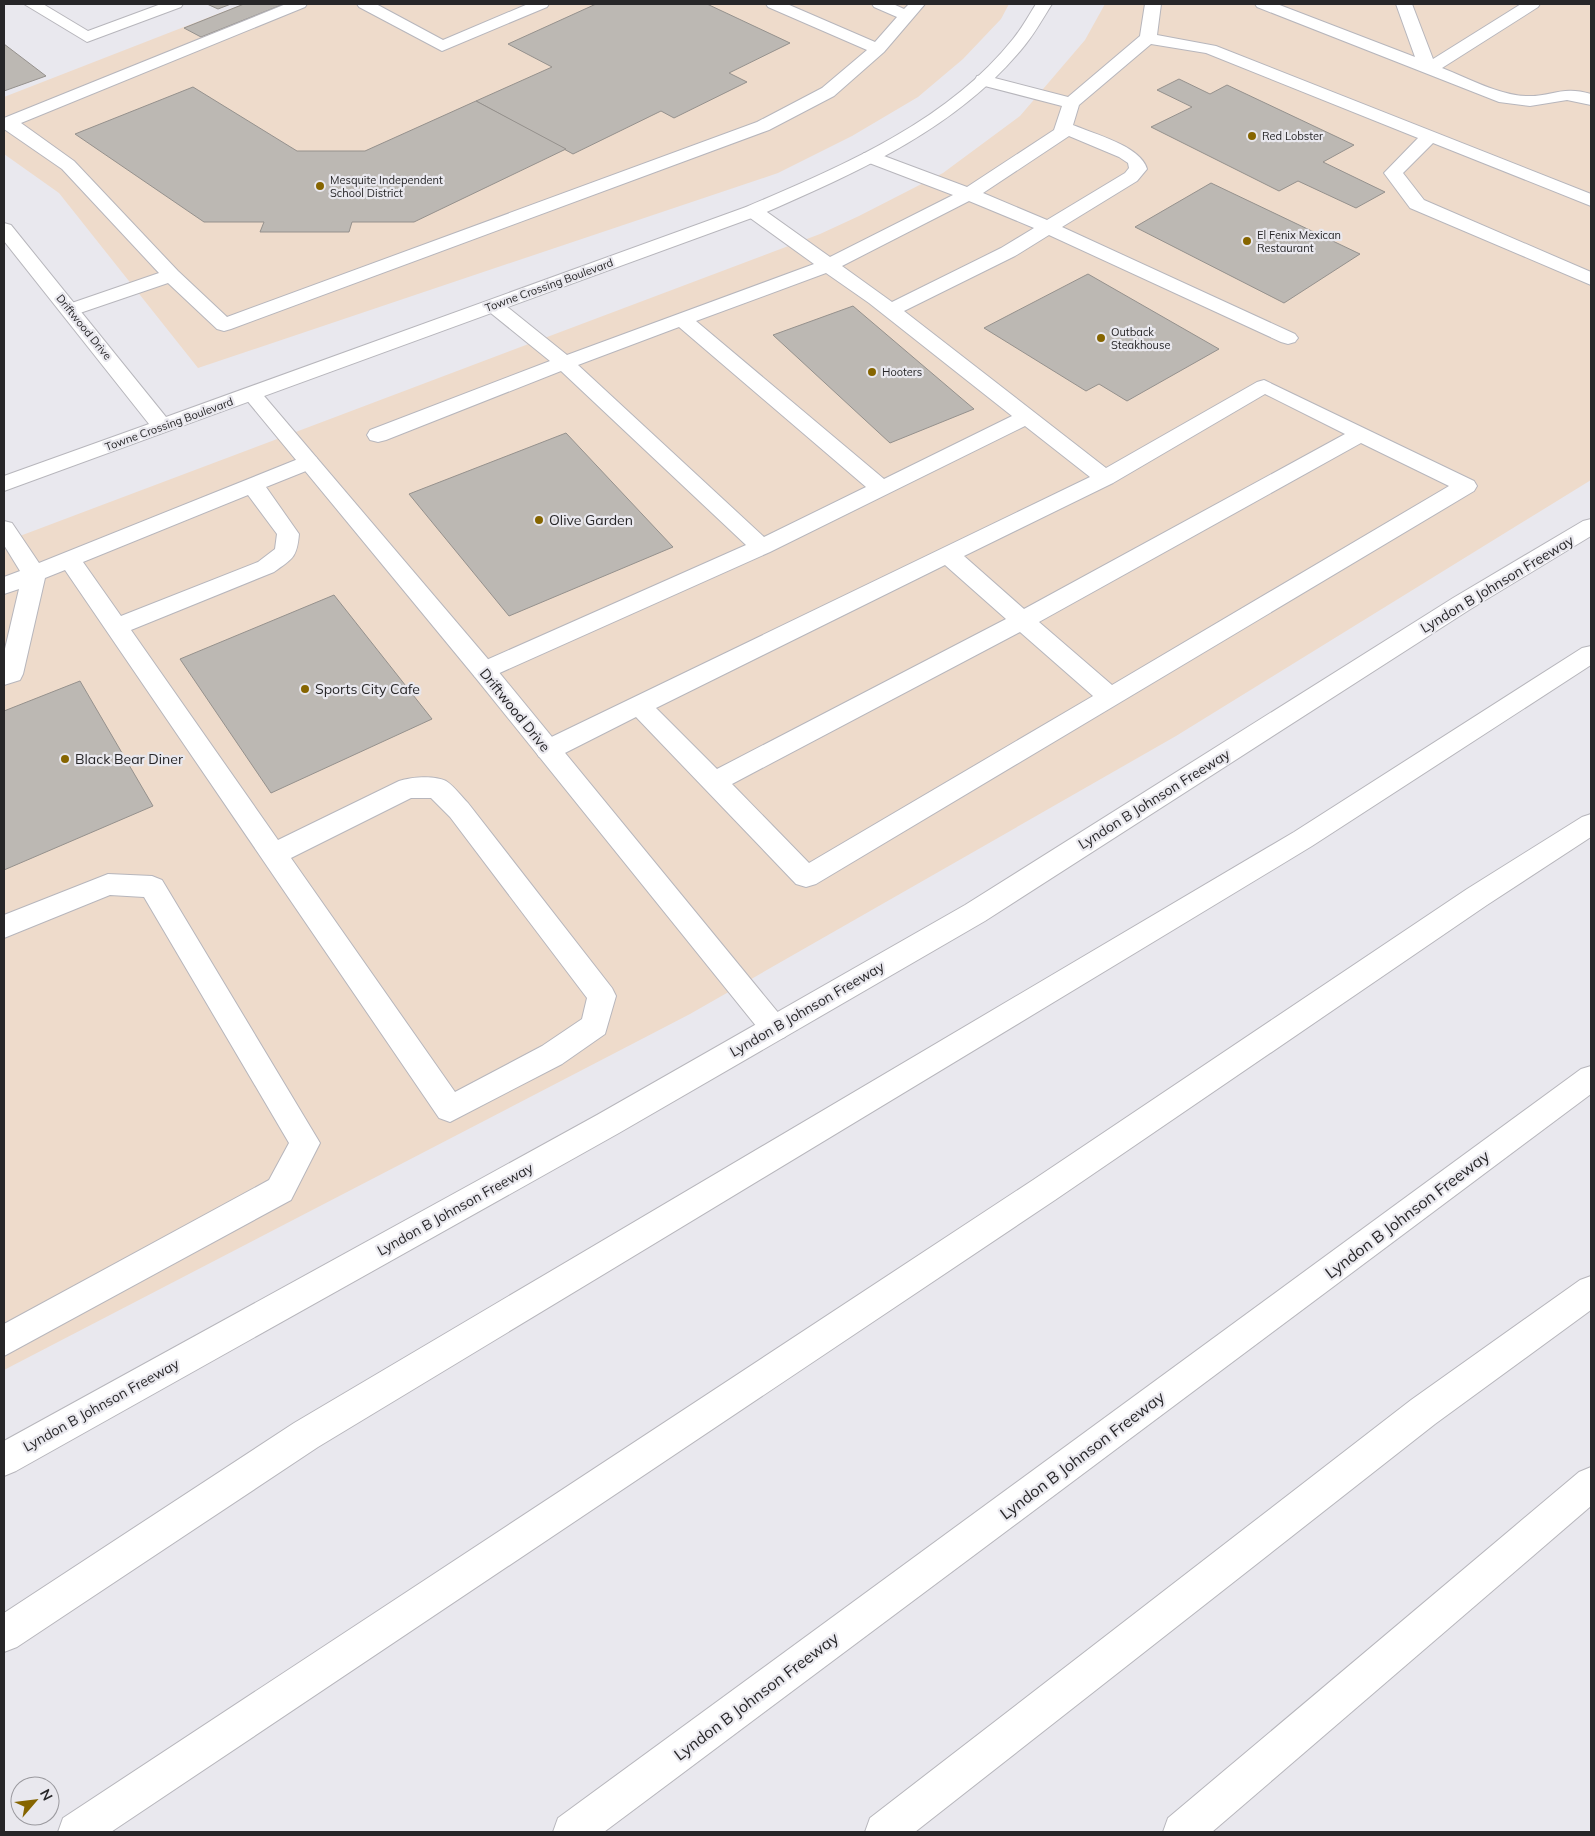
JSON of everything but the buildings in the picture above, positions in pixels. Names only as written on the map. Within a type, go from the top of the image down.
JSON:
[{"type":"main road","points":[[32,4],[87,37],[175,4]]},
{"type":"main road","points":[[6,123],[299,4]]},
{"type":"main road","points":[[366,4],[442,46],[541,4]]},
{"type":"main road","points":[[774,4],[878,49]]},
{"type":"main road","points":[[880,4],[912,10]]},
{"type":"main road","name":"Towne Crossing Boulevard","points":[[4,484],[753,211],[818,183],[870,157],[926,123],[983,80],[1014,48],[1044,4]]},
{"type":"main road","points":[[378,435],[564,363],[829,265],[969,194],[1062,133],[1071,103],[1148,38],[1153,4]]},
{"type":"main road","points":[[1263,4],[1505,98],[1532,102],[1552,95],[1574,93],[1591,100]]},
{"type":"main road","points":[[1404,4],[1428,69]]},
{"type":"main road","points":[[1428,69],[1532,4]]},
{"type":"main road","points":[[6,123],[68,166],[119,217],[171,275],[224,325],[762,126],[828,92],[878,49],[912,10]]},
{"type":"main road","points":[[1148,38],[1210,49],[1591,200]]},
{"type":"main road","points":[[983,80],[1071,103]]},
{"type":"main road","points":[[890,311],[1008,252],[1131,177],[1138,169],[1136,161],[1125,153],[1063,127]]},
{"type":"main road","points":[[1430,136],[1393,173],[1417,204],[1591,280]]},
{"type":"main road","points":[[870,157],[969,194],[1047,227],[1288,338]]},
{"type":"main road","points":[[753,211],[890,311],[1105,478]]},
{"type":"main road","name":"Driftwood Drive","points":[[4,229],[163,426]]},
{"type":"main road","points":[[70,310],[171,275]]},
{"type":"main road","points":[[494,306],[564,363],[762,546]]},
{"type":"main road","points":[[682,320],[881,488]]},
{"type":"main road","points":[[548,750],[639,705],[1105,478],[1264,386],[1466,486],[806,877],[639,705]]},
{"type":"main road","name":"Driftwood Drive","points":[[252,394],[484,671],[775,1029]]},
{"type":"main road","points":[[484,671],[762,546],[1027,417]]},
{"type":"main road","points":[[714,782],[1023,620],[1361,434]]},
{"type":"main road","points":[[4,586],[308,462]]},
{"type":"main road","points":[[116,628],[266,567],[286,552],[288,534],[252,484]]},
{"type":"main road","name":"Lyndon B Johnson Freeway","points":[[4,1459],[608,1124],[974,913],[1461,604],[1591,526]]},
{"type":"main road","points":[[4,528],[34,574],[11,674],[4,677]]},
{"type":"main road","points":[[948,555],[1110,697]]},
{"type":"main road","points":[[69,559],[450,1109],[552,1055],[595,1026],[602,996],[459,810],[437,788],[408,788],[274,854]]},
{"type":"main road","points":[[4,1634],[306,1435],[1303,839],[1591,654]]},
{"type":"main road","points":[[77,1832],[1035,1196],[1477,897],[1591,824]]},
{"type":"main road","points":[[4,927],[108,884],[152,887],[305,1143],[280,1190],[4,1341]]},
{"type":"main road","name":"Lyndon B Johnson Freeway","points":[[572,1832],[1591,1078]]},
{"type":"main road","points":[[884,1832],[1423,1412],[1591,1291]]},
{"type":"main road","points":[[1182,1832],[1591,1484]]},
{"type":"main road","points":[[4,1612],[131,1549]]},
{"type":"shaded area","points":[[243,4],[1009,4],[1001,19],[963,59],[918,97],[852,136],[778,173],[198,368],[59,193],[4,154],[4,97]]},
{"type":"shaded area","points":[[1105,4],[1591,4],[1591,480],[1176,736],[690,1014],[4,1370],[4,542],[820,234],[859,216],[943,173],[1020,116],[1085,40]]},
{"type":"place","name":"Red Lobster","points":[[1252,136]]},
{"type":"place","name":"Mesquite Independent School District","points":[[320,186]]},
{"type":"place","name":"El Fenix Mexican Restaurant","points":[[1247,241]]},
{"type":"place","name":"Outback Steakhouse","points":[[1101,338]]},
{"type":"place","name":"Hooters","points":[[872,372]]},
{"type":"place","name":"Olive Garden","points":[[539,520]]},
{"type":"place","name":"Sports City Cafe","points":[[305,689]]},
{"type":"place","name":"Black Bear Diner","points":[[65,759]]}]
